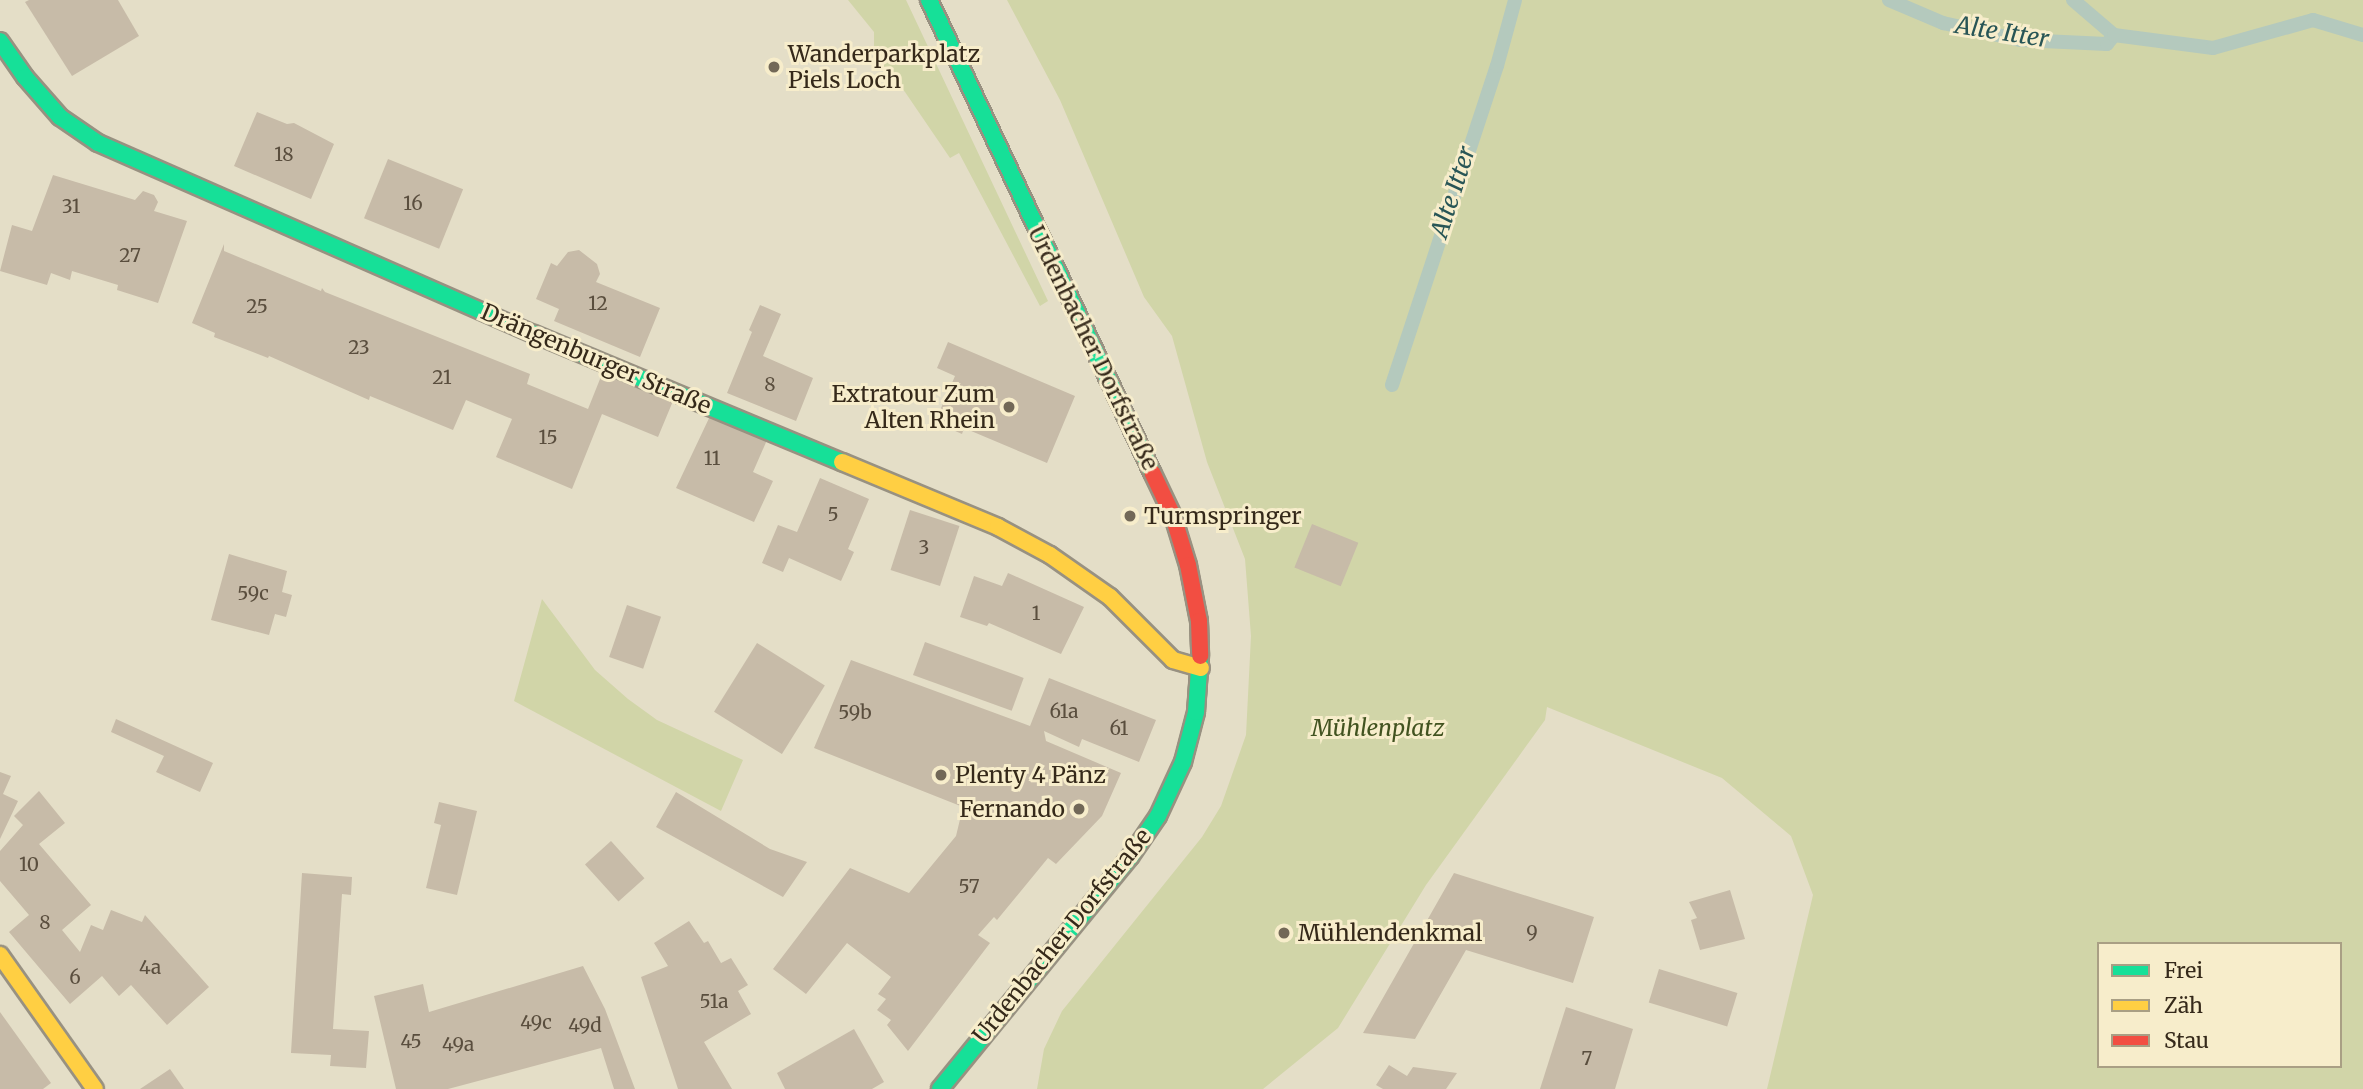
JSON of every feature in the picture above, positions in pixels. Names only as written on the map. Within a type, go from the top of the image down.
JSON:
[{"type":"street","name":"Urdenbacher Dorfstraße","points":[[929,0],[1173,516],[1188,565],[1199,621],[1201,668],[1196,712],[1184,762],[1158,816],[1130,857],[940,1089]]},
{"type":"street","name":"Drängenburger Straße","points":[[0,41],[25,77],[60,117],[99,144],[534,334],[998,527],[1050,555],[1110,597],[1173,660],[1201,668]]},
{"type":"street","points":[[0,956],[95,1089]]},
{"type":"green space","points":[[848,0],[906,0],[1048,301],[1040,306],[959,153],[950,158],[905,92],[874,56],[874,32]]},
{"type":"green space","name":"Mühlenplatz","points":[[1007,0],[2363,0],[2363,1089],[1767,1089],[1813,895],[1791,836],[1722,778],[1547,707],[1545,720],[1426,885],[1338,1028],[1263,1089],[1037,1089],[1044,1049],[1062,1011],[1202,837],[1221,806],[1246,735],[1251,636],[1245,559],[1207,462],[1172,336],[1144,297],[1060,100]]},
{"type":"green space","points":[[542,599],[595,670],[628,699],[657,720],[743,760],[721,811],[514,701]]},
{"type":"building","points":[[118,0],[139,36],[72,76],[25,2]]},
{"type":"building","points":[[257,112],[287,124],[294,123],[334,144],[311,199],[234,166]]},
{"type":"building","points":[[388,159],[463,189],[439,249],[364,218]]},
{"type":"building","points":[[53,175],[135,200],[143,191],[154,195],[158,202],[154,211],[187,221],[158,303],[117,290],[118,285],[72,271],[70,280],[51,273],[47,285],[0,271],[12,225],[32,231]]},
{"type":"building","points":[[224,244],[224,251],[321,291],[322,288],[325,292],[530,374],[527,384],[588,409],[602,374],[673,401],[658,437],[602,414],[572,489],[496,457],[512,419],[466,400],[453,430],[370,396],[369,400],[269,356],[268,358],[214,337],[215,333],[192,323]]},
{"type":"building","points":[[579,250],[597,264],[600,274],[596,282],[660,308],[640,357],[554,321],[559,309],[536,299],[551,263],[557,266],[568,252]]},
{"type":"building","points":[[760,305],[781,314],[763,356],[813,378],[796,421],[727,393]]},
{"type":"building","points":[[948,342],[1075,396],[1047,463],[964,428],[962,434],[935,422],[955,376],[937,368]]},
{"type":"building","points":[[711,414],[767,440],[753,472],[773,481],[754,522],[676,488]]},
{"type":"building","points":[[820,478],[869,499],[848,549],[854,552],[841,581],[789,558],[783,572],[762,563],[778,525],[797,532]]},
{"type":"building","points":[[910,510],[959,526],[940,586],[891,570]]},
{"type":"building","points":[[1312,524],[1358,543],[1341,586],[1294,568]]},
{"type":"building","points":[[229,554],[287,571],[282,592],[292,595],[286,617],[275,614],[269,635],[211,620]]},
{"type":"building","points":[[1008,573],[1084,607],[1061,654],[989,623],[987,626],[960,617],[974,576],[1002,586]]},
{"type":"building","points":[[627,605],[661,617],[643,669],[609,657]]},
{"type":"building","points":[[925,642],[1024,678],[1012,711],[913,675]]},
{"type":"building","points":[[757,643],[825,685],[782,754],[714,712]]},
{"type":"building","points":[[851,660],[1030,726],[1049,678],[1156,720],[1139,762],[1082,739],[1079,747],[1044,731],[1046,741],[1121,773],[1102,816],[1056,864],[1048,858],[997,920],[994,917],[978,935],[990,943],[908,1051],[887,1025],[891,1020],[877,1010],[886,999],[878,994],[891,977],[847,943],[806,994],[773,969],[850,868],[909,893],[956,836],[963,807],[814,748]]},
{"type":"building","points":[[116,719],[213,763],[200,792],[156,772],[164,756],[111,732]]},
{"type":"building","points":[[0,772],[11,776],[3,794],[18,801],[0,839]]},
{"type":"building","points":[[39,791],[65,823],[39,844],[91,905],[62,930],[80,952],[91,925],[103,930],[111,910],[142,922],[145,915],[209,987],[167,1025],[131,985],[119,996],[102,976],[70,1004],[9,932],[29,915],[0,881],[0,851],[23,825],[14,816]]},
{"type":"building","points":[[676,792],[770,849],[807,862],[783,897],[656,827]]},
{"type":"building","points":[[439,802],[477,811],[457,895],[426,888],[441,825],[434,823]]},
{"type":"building","points":[[611,841],[644,878],[618,902],[585,864]]},
{"type":"building","points":[[302,873],[352,877],[351,895],[342,894],[333,1029],[369,1031],[366,1068],[330,1066],[331,1055],[291,1053]]},
{"type":"building","points":[[1454,873],[1594,917],[1573,983],[1466,950],[1415,1039],[1363,1033]]},
{"type":"building","points":[[1730,890],[1745,939],[1700,950],[1691,920],[1697,918],[1689,902]]},
{"type":"building","points":[[689,921],[704,943],[708,941],[721,963],[731,958],[748,985],[738,991],[751,1014],[704,1042],[732,1089],[678,1089],[641,977],[668,966],[654,943]]},
{"type":"building","points":[[583,966],[605,1009],[635,1089],[614,1089],[601,1048],[448,1089],[396,1089],[374,996],[423,984],[429,1012]]},
{"type":"building","points":[[1659,969],[1737,993],[1727,1026],[1649,1002]]},
{"type":"building","points":[[1566,1007],[1633,1029],[1615,1089],[1540,1089]]},
{"type":"building","points":[[0,1012],[51,1083],[43,1089],[0,1089]]},
{"type":"building","points":[[854,1029],[884,1082],[872,1089],[785,1089],[777,1073]]},
{"type":"building","points":[[1389,1065],[1407,1076],[1413,1067],[1457,1073],[1446,1089],[1383,1089],[1376,1085]]},
{"type":"building","points":[[170,1069],[184,1089],[140,1089]]},
{"type":"waterway","name":"Alte Itter","points":[[1392,385],[1497,66],[1515,0]]},
{"type":"waterway","name":"Alte Itter","points":[[1889,0],[1943,23],[2021,40],[2107,44],[2114,35]]},
{"type":"waterway","points":[[2073,0],[2114,35],[2213,48],[2313,20],[2363,35]]},
{"type":"traffic: fast","points":[[929,0],[1152,472]]},
{"type":"traffic: fast","points":[[0,41],[25,77],[60,117],[98,143],[534,334],[842,462]]},
{"type":"traffic: fast","points":[[940,1089],[1130,857],[1158,816],[1183,762],[1196,712],[1200,656]]},
{"type":"traffic: slow","points":[[842,462],[998,527],[1050,555],[1110,597],[1173,660],[1201,668]]},
{"type":"traffic: slow","points":[[0,955],[95,1089]]},
{"type":"traffic: jam","points":[[1152,472],[1173,516],[1188,565],[1199,621],[1200,656]]},
{"type":"place","name":"Wanderparkplatz Piels Loch","points":[[774,67]]},
{"type":"place","name":"Extratour Zum Alten Rhein","points":[[1009,407]]},
{"type":"place","name":"Turmspringer","points":[[1130,516]]},
{"type":"place","name":"Plenty 4 Pänz","points":[[941,775]]},
{"type":"place","name":"Fernando","points":[[1079,809]]},
{"type":"place","name":"Mühlendenkmal","points":[[1284,933]]}]
